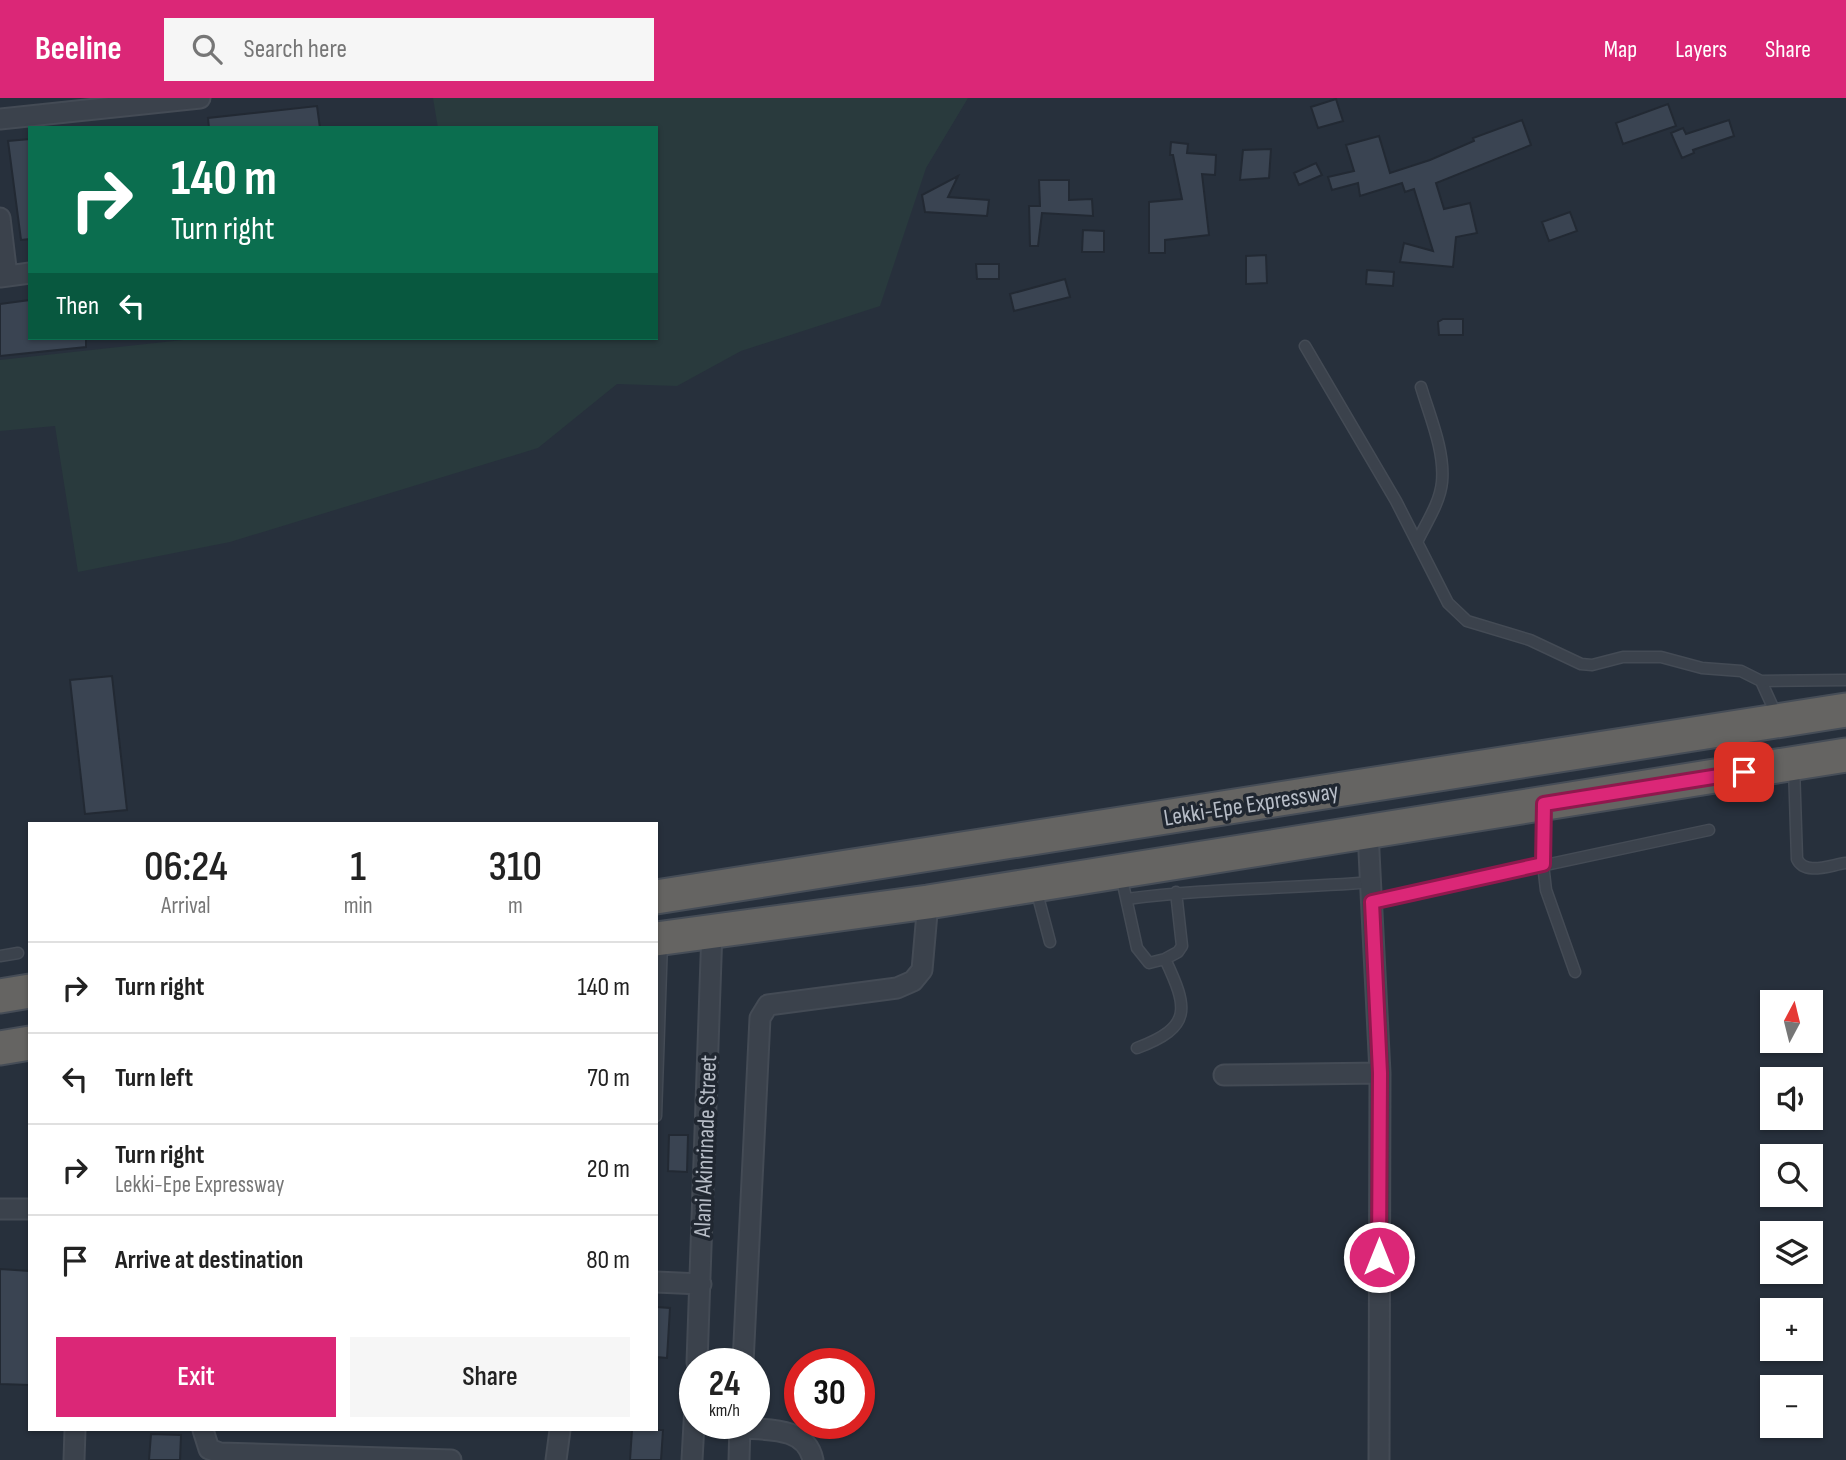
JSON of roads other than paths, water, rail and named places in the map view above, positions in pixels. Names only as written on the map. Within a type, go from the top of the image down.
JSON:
[{"type":"highway","name":"Lekki-Epe Expressway","points":[[658,897],[1846,710]]},
{"type":"highway","name":"Lekki-Epe Expressway","points":[[659,938],[1035,885],[1124,885],[1368,831],[1846,755]]},
{"type":"highway","points":[[0,996],[28,991]]},
{"type":"highway","points":[[0,1048],[28,1043]]},
{"type":"street","points":[[0,119],[200,98]]},
{"type":"street","points":[[0,219],[4,277],[28,273]]},
{"type":"street","points":[[1368,831],[1380,1073],[1379,1460]]},
{"type":"street","points":[[744,1348],[760,1018],[768,1005],[897,988],[912,981],[922,970],[928,902]]},
{"type":"street","name":"Alani Akinrinade Street","points":[[698,1348],[712,930]]},
{"type":"street","points":[[1224,1075],[1380,1073]]},
{"type":"street","points":[[0,1209],[28,1209]]},
{"type":"street","points":[[658,1282],[701,1284]]},
{"type":"street","points":[[770,1430],[789,1432],[808,1446],[813,1460]]},
{"type":"street","points":[[74,1460],[75,1431]]},
{"type":"street","points":[[203,1431],[209,1449],[220,1453],[452,1460]]},
{"type":"street","points":[[556,1460],[560,1431]]},
{"type":"street","points":[[692,1460],[693,1439]]},
{"type":"street","points":[[739,1460],[740,1439]]},
{"type":"lane","points":[[1306,346],[1417,542],[1448,603],[1467,621],[1530,640],[1581,664],[1592,665],[1623,657],[1661,657],[1702,668],[1741,671],[1761,681],[1846,680]]},
{"type":"lane","points":[[1417,542],[1442,484],[1442,458],[1421,387]]},
{"type":"lane","points":[[1761,681],[1778,721]]},
{"type":"lane","points":[[1794,764],[1797,859],[1800,866],[1807,869],[1846,863]]},
{"type":"lane","points":[[1544,804],[1543,864],[1548,901],[1575,972]]},
{"type":"lane","points":[[1176,892],[1182,946],[1166,959],[1149,962],[1141,956],[1124,885],[1176,892],[1371,892],[1543,864],[1709,830]]},
{"type":"lane","points":[[1035,885],[1050,942]]},
{"type":"lane","points":[[658,997],[659,938]]},
{"type":"lane","points":[[0,956],[18,953]]},
{"type":"lane","points":[[1137,1048],[1162,1039],[1181,1018],[1182,994],[1166,959]]}]
